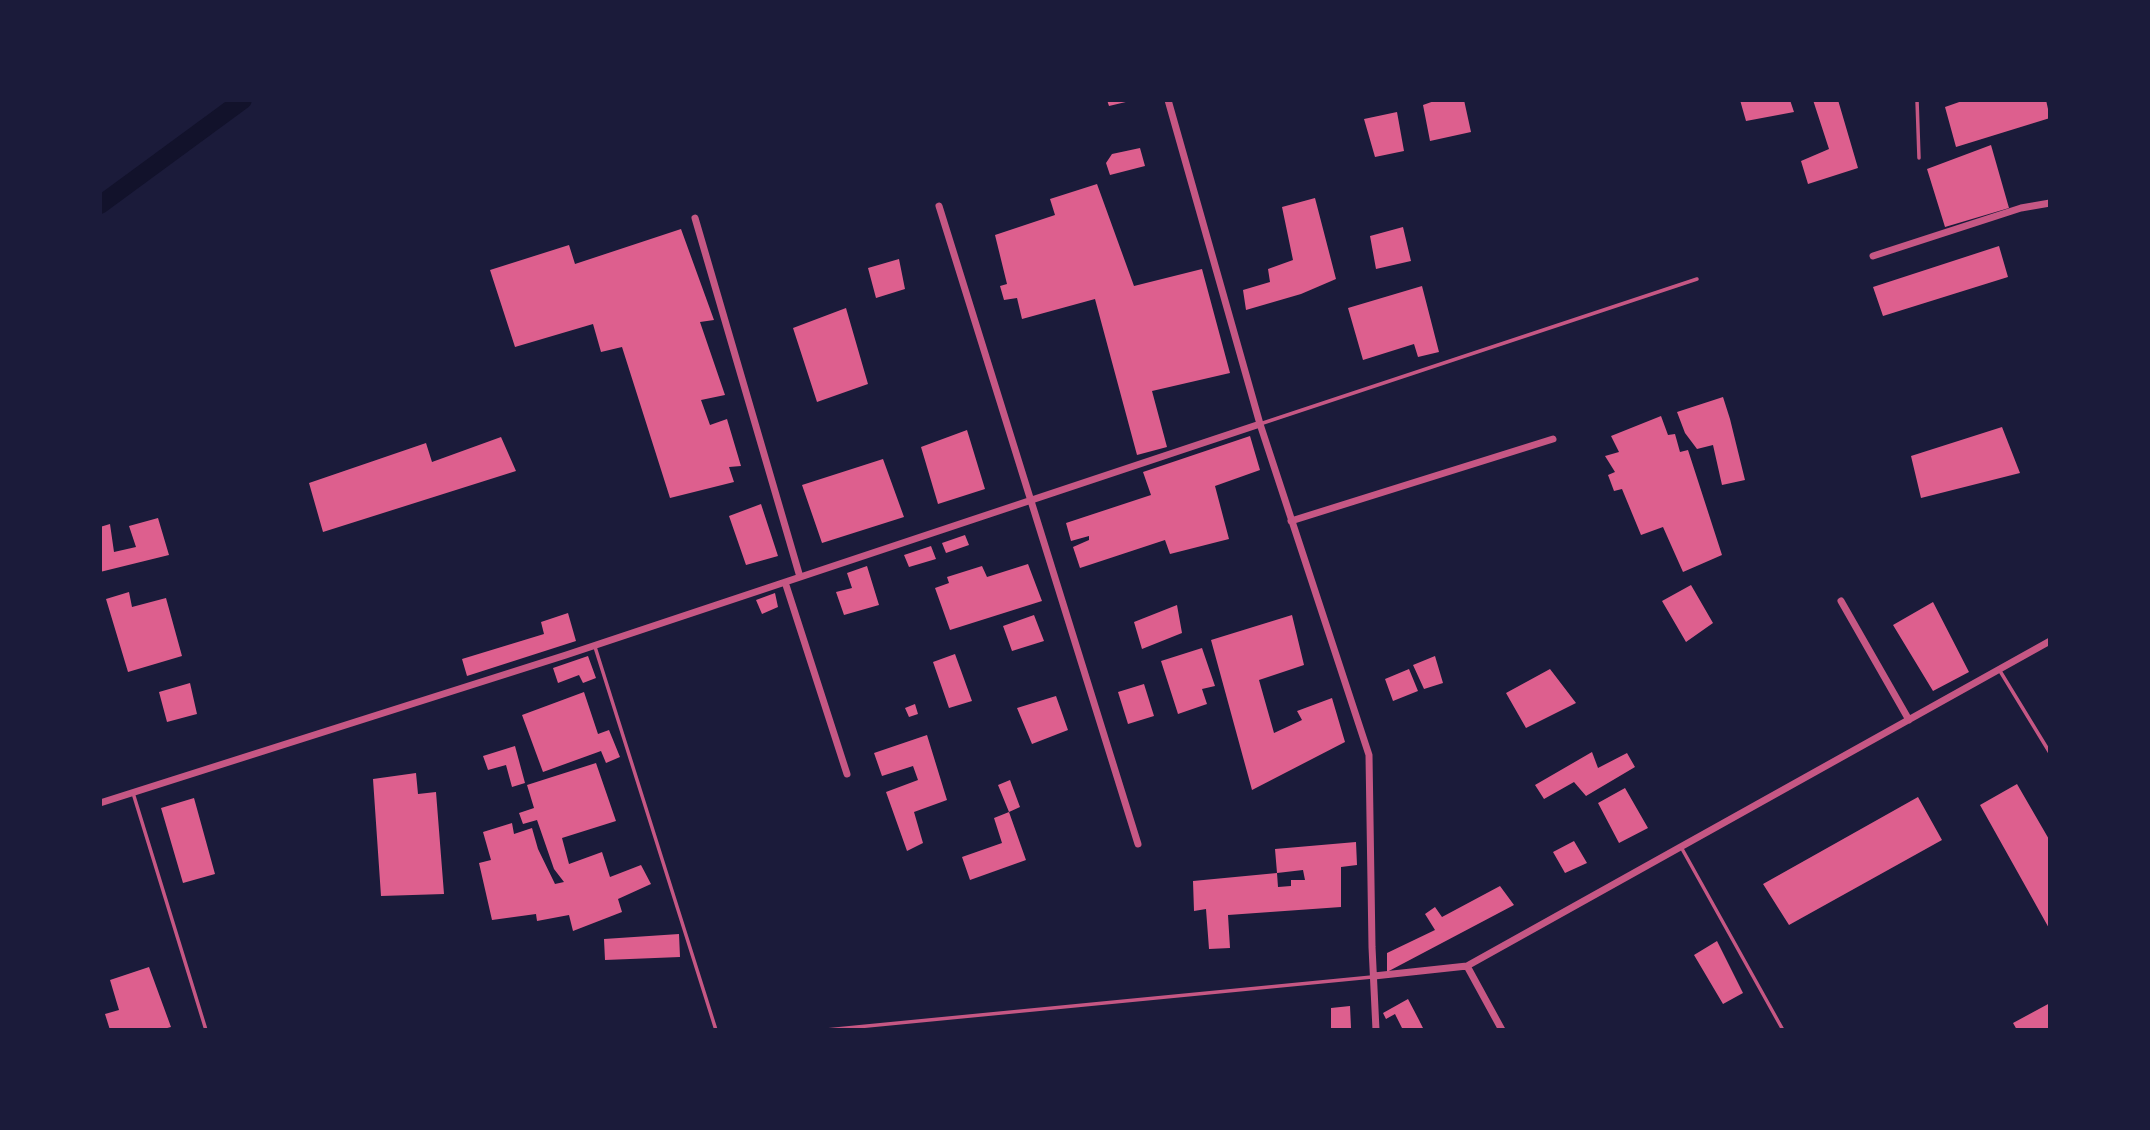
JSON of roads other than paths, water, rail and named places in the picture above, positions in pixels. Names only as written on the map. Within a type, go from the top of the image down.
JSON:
[{"type":"street","points":[[1168,100],[1260,424],[1369,755],[1376,1030]]},
{"type":"street","points":[[1873,256],[2021,208],[2050,203]]},
{"type":"street","points":[[939,206],[1138,844]]},
{"type":"street","points":[[695,218],[800,577]]},
{"type":"street","points":[[100,803],[595,645],[1260,424]]},
{"type":"street","points":[[1291,521],[1553,439]]},
{"type":"street","points":[[785,582],[847,774]]},
{"type":"street","points":[[1841,601],[1909,720]]},
{"type":"street","points":[[1374,976],[1467,966],[2050,640]]},
{"type":"street","points":[[1467,966],[1502,1030]]},
{"type":"lane","points":[[1917,100],[1919,158]]},
{"type":"lane","points":[[1260,424],[1697,279]]},
{"type":"lane","points":[[595,645],[716,1030]]},
{"type":"lane","points":[[1998,669],[2050,753]]},
{"type":"lane","points":[[133,793],[206,1030]]},
{"type":"lane","points":[[1681,847],[1783,1030]]},
{"type":"lane","points":[[826,1030],[1374,976]]},
{"type":"waterway","points":[[100,205],[243,100]]}]
